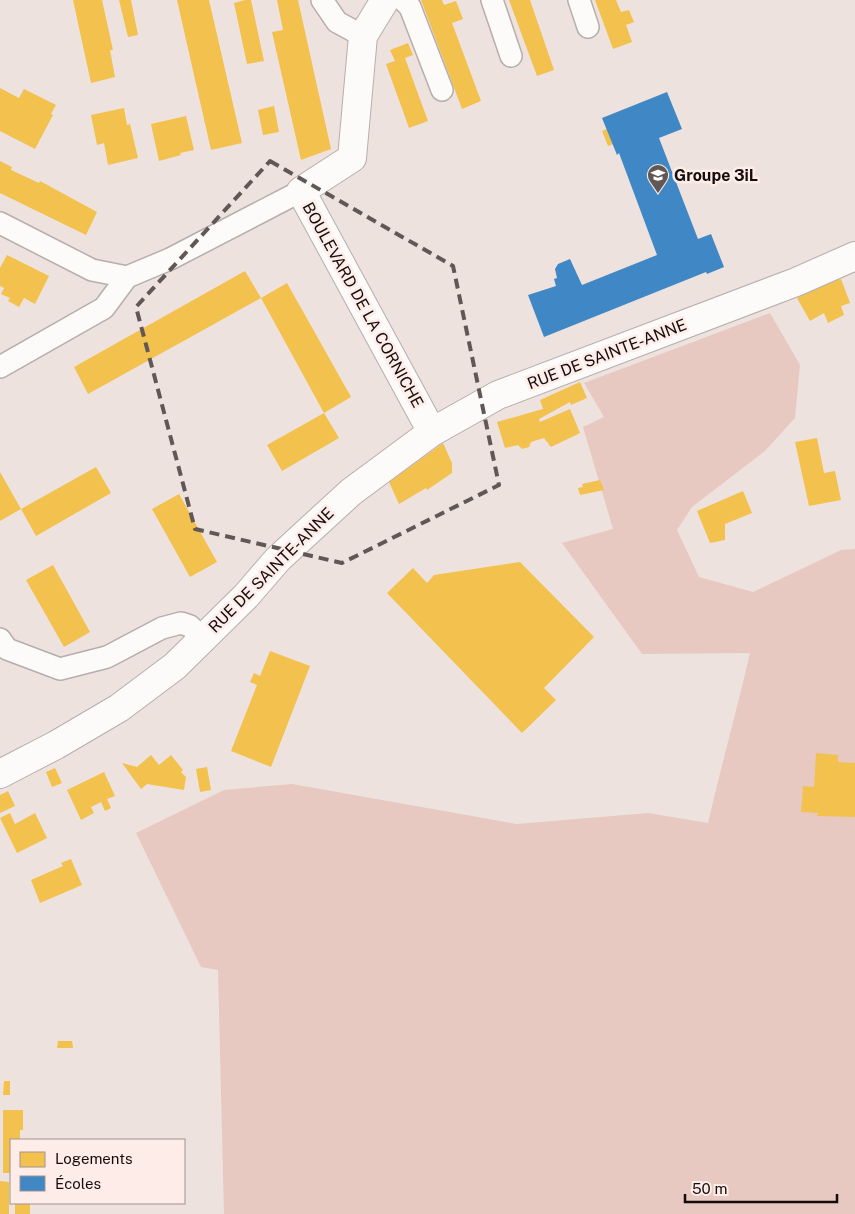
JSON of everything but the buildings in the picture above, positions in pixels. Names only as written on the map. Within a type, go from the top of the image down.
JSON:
[{"type":"street","points":[[322,0],[336,22],[363,36]]},
{"type":"street","name":"BOULEVARD DE LA CORNICHE","points":[[385,0],[363,36],[352,158],[301,191],[432,432]]},
{"type":"street","points":[[403,0],[410,7],[442,90]]},
{"type":"street","points":[[492,0],[511,56]]},
{"type":"street","points":[[579,0],[588,27]]},
{"type":"street","points":[[0,367],[104,308],[127,277],[170,260],[301,191]]},
{"type":"street","points":[[0,223],[92,270],[127,277]]},
{"type":"street","name":"RUE DE SAINTE-ANNE","points":[[0,774],[56,745],[119,708],[175,666],[246,596],[278,559],[351,492],[432,432],[498,396],[796,282],[855,256]]},
{"type":"street","points":[[0,639],[7,649],[60,669],[107,657],[162,628],[181,623],[190,626],[203,639]]},
{"type":"highlighted area","points":[[270,161],[453,266],[499,485],[342,563],[195,529],[136,307]]},
{"type":"shaded area","points":[[770,313],[800,365],[795,418],[765,451],[692,507],[677,530],[699,577],[753,592],[841,550],[855,549],[855,1214],[224,1214],[218,970],[201,967],[136,833],[224,790],[292,784],[517,824],[648,813],[708,823],[750,653],[642,654],[562,543],[613,529],[583,427],[604,417],[584,383]]},
{"type":"place","name":"Groupe 3iL","points":[[658,194]]}]
